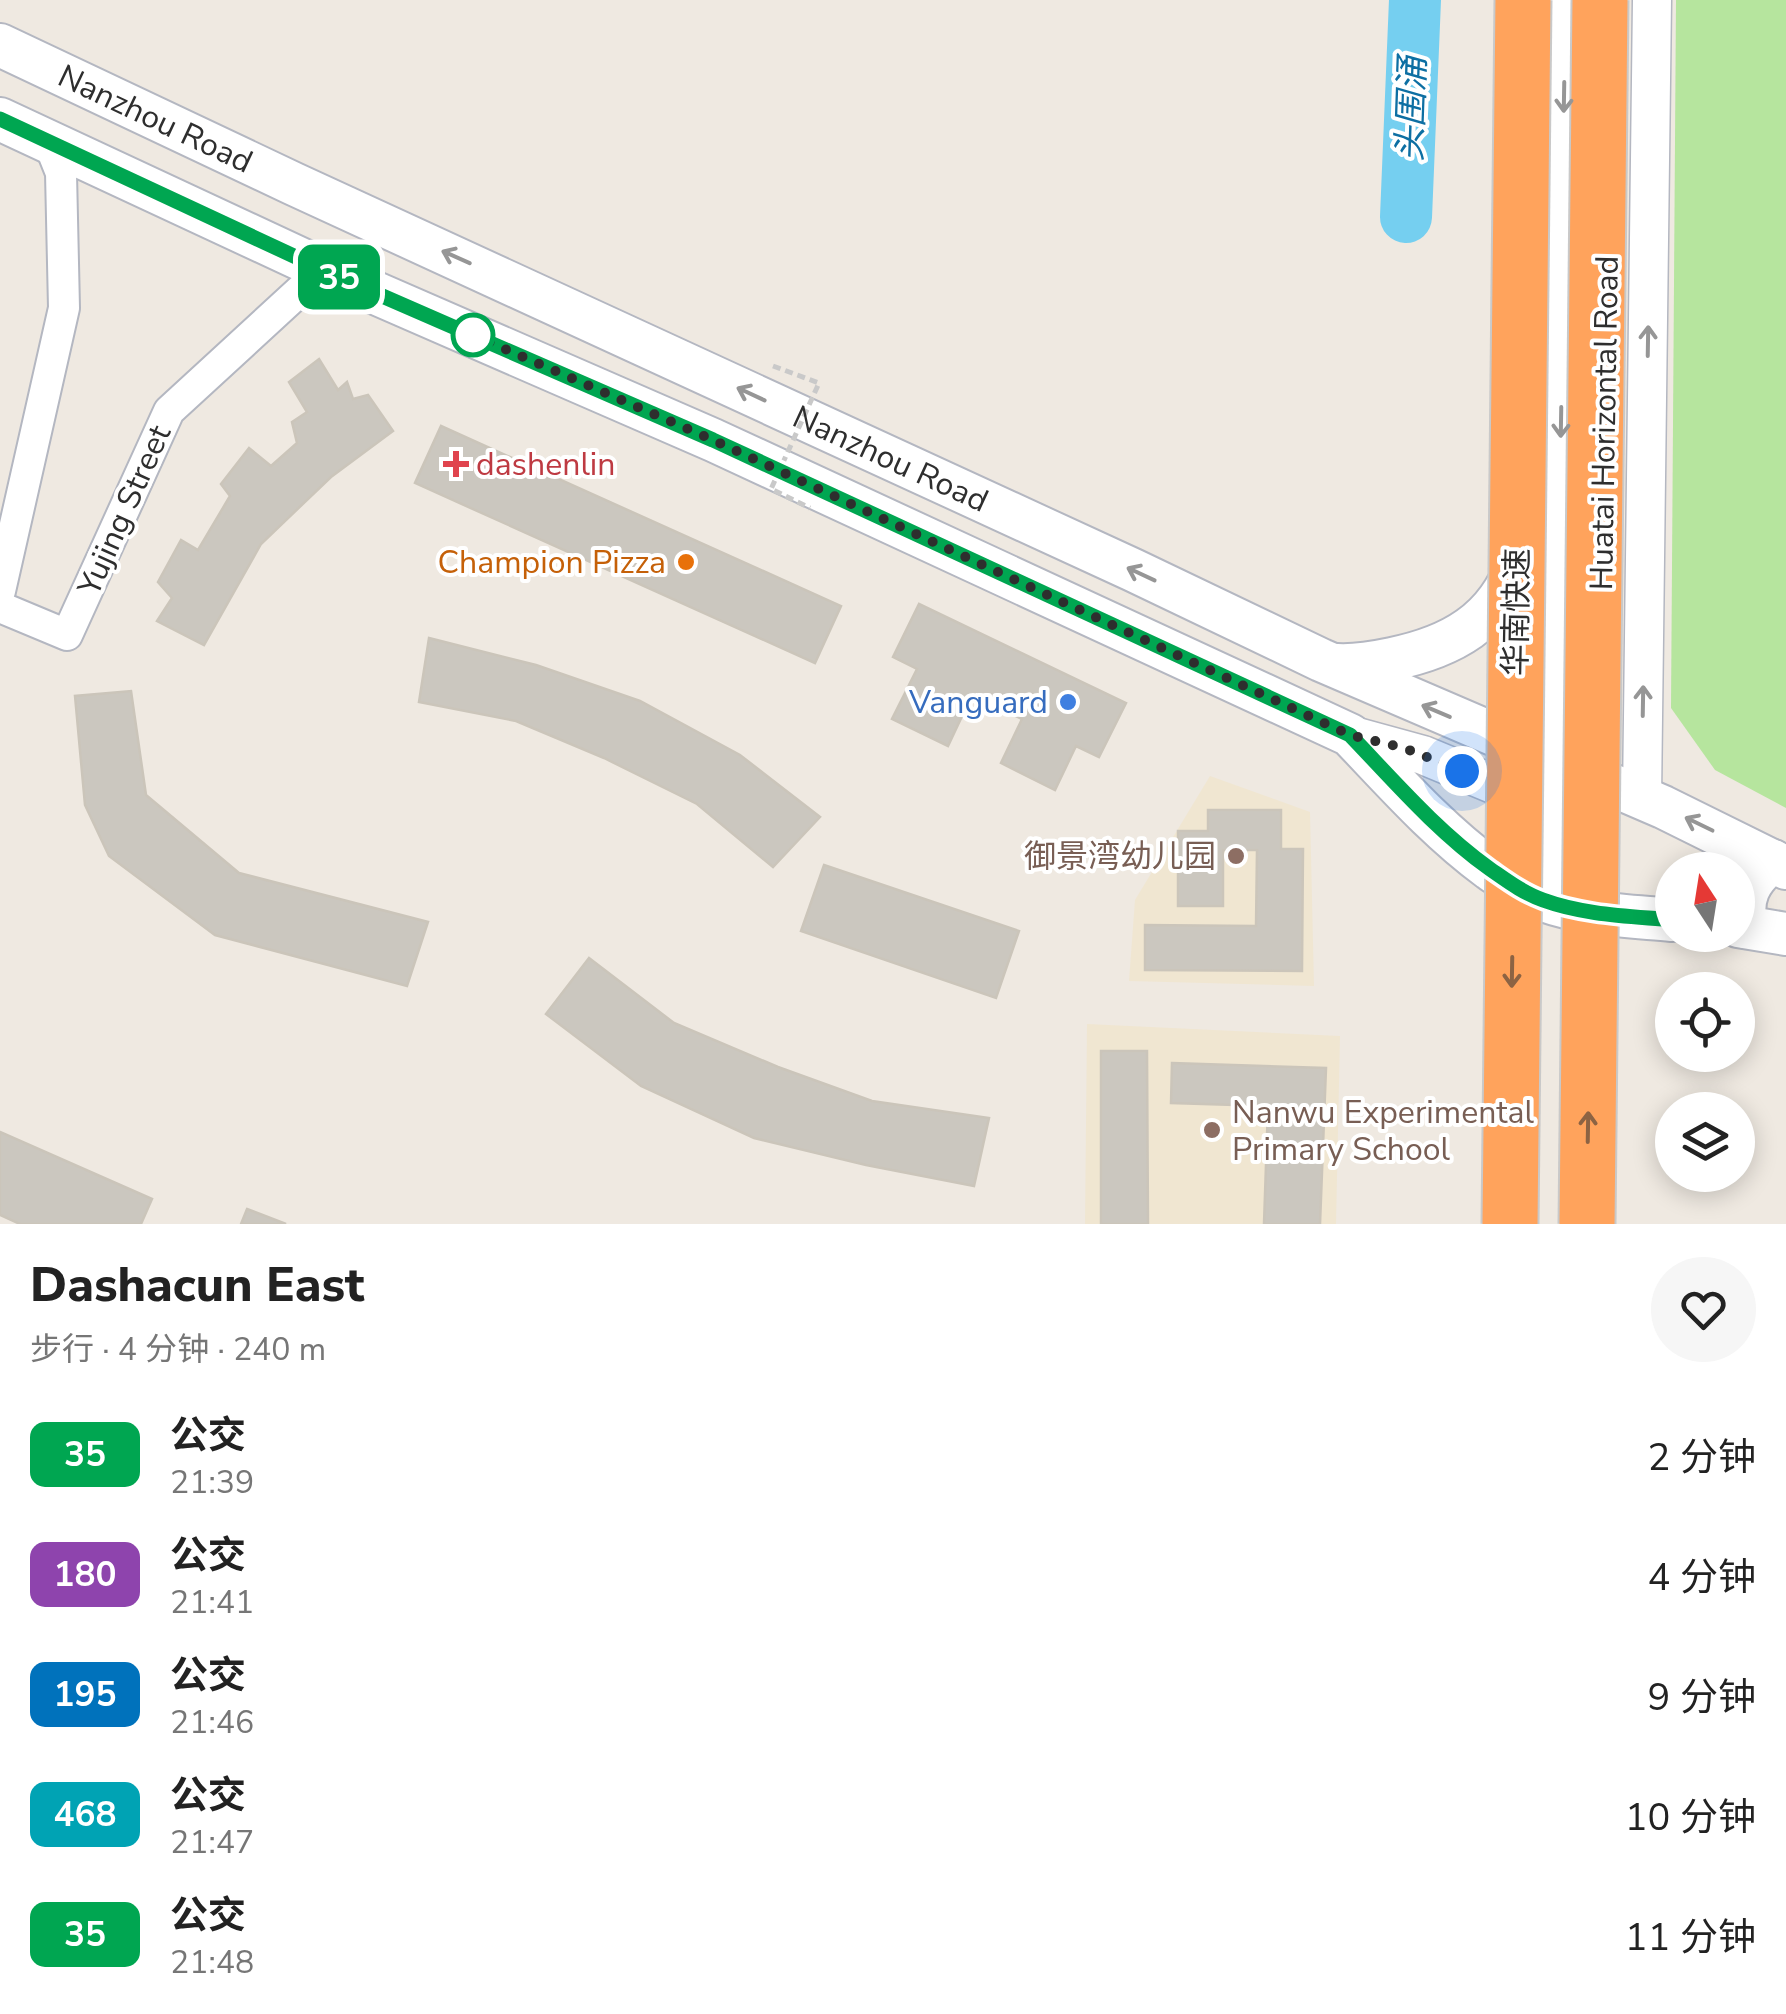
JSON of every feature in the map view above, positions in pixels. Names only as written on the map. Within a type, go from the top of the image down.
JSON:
[{"type":"highway","name":"华南快速","points":[[1510,1224],[1524,0]]},
{"type":"highway","points":[[1587,1224],[1600,0]]},
{"type":"main road","name":"Nanzhou Road","points":[[0,45],[1313,656],[1642,798],[1779,865]]},
{"type":"main road","name":"Nanzhou Road","points":[[0,119],[341,278],[731,448],[1350,735],[1429,819],[1472,856],[1537,896],[1597,913],[1655,918]]},
{"type":"main road","points":[[1272,699],[1286,692],[1295,679],[1298,664],[1313,656],[1353,666],[1408,656],[1463,634],[1498,601],[1511,582],[1520,557]]},
{"type":"main road","points":[[1756,929],[1743,908],[1747,889],[1758,874],[1779,865]]},
{"type":"street","name":"Huatai Horizontal Road","points":[[1524,0],[1520,557],[1538,754],[1556,812],[1537,896]]},
{"type":"street","name":"Huatai Horizontal Road","points":[[1537,896],[1518,795],[1538,754],[1565,0]]},
{"type":"street","name":"Huatai Horizontal Road","points":[[1600,780],[1608,0]]},
{"type":"street","name":"Huatai Horizontal Road","points":[[1642,798],[1652,0]]},
{"type":"street","points":[[0,591],[64,308],[61,173],[49,143]]},
{"type":"street","name":"Yujing Street","points":[[0,607],[67,635],[169,411],[305,286],[341,278]]},
{"type":"street","points":[[1350,735],[1414,752],[1556,812],[1573,815],[1588,811],[1597,798],[1600,780]]},
{"type":"path","points":[[772,366],[819,383],[772,489],[810,508]]},
{"type":"shaded area","name":"御景湾幼儿园","points":[[1210,776],[1310,812],[1314,986],[1129,981],[1135,900]]},
{"type":"shaded area","name":"Nanwu Experimental Primary School","points":[[1087,1024],[1340,1036],[1336,1224],[1085,1224]]},
{"type":"green space","points":[[1676,0],[1786,0],[1786,808],[1715,770],[1671,708]]},
{"type":"building","points":[[319,359],[338,390],[347,382],[353,399],[368,395],[393,431],[331,477],[261,544],[204,645],[157,621],[172,598],[158,582],[181,540],[198,550],[230,496],[221,484],[249,448],[271,466],[297,443],[292,422],[307,412],[289,382]]},
{"type":"building","points":[[441,426],[841,606],[815,663],[415,483]]},
{"type":"building","points":[[919,604],[1126,703],[1099,757],[1076,746],[1055,790],[1001,763],[1022,719],[972,695],[948,746],[892,719],[917,669],[893,657]]},
{"type":"building","points":[[429,638],[536,665],[640,701],[740,755],[820,817],[773,867],[697,804],[604,758],[516,721],[419,702]]},
{"type":"building","points":[[131,691],[146,795],[239,873],[428,922],[407,986],[215,935],[109,856],[85,805],[75,696]]},
{"type":"building","points":[[1208,810],[1281,810],[1281,849],[1303,849],[1302,971],[1145,970],[1145,925],[1256,926],[1257,850],[1223,850],[1223,906],[1178,906],[1178,831],[1208,831]]},
{"type":"building","points":[[824,865],[1019,931],[996,998],[801,931]]},
{"type":"building","points":[[589,958],[674,1023],[778,1067],[872,1101],[989,1118],[974,1186],[754,1138],[641,1086],[546,1014]]},
{"type":"building","points":[[1101,1051],[1147,1051],[1148,1224],[1101,1224]]},
{"type":"building","points":[[1172,1063],[1326,1068],[1320,1224],[1264,1224],[1268,1106],[1171,1103]]},
{"type":"building","points":[[0,1132],[152,1199],[141,1224],[20,1224],[0,1215]]},
{"type":"building","points":[[247,1209],[286,1224],[241,1224]]},
{"type":"waterway","name":"头围涌","points":[[1406,217],[1415,0]]},
{"type":"bus line","name":"35","points":[[0,119],[341,278],[713,440],[1350,735],[1456,844],[1498,875],[1542,900],[1597,913],[1655,918]]},
{"type":"place","name":"dashenlin","points":[[456,464]]},
{"type":"place","name":"Champion Pizza","points":[[686,562]]},
{"type":"place","name":"Vanguard","points":[[1068,702]]},
{"type":"place","name":"御景湾幼儿园","points":[[1236,856]]},
{"type":"place","name":"Nanwu Experimental Primary School","points":[[1212,1130]]},
{"type":"route","points":[[473,335],[713,440],[1350,735],[1404,748],[1462,771]]}]
